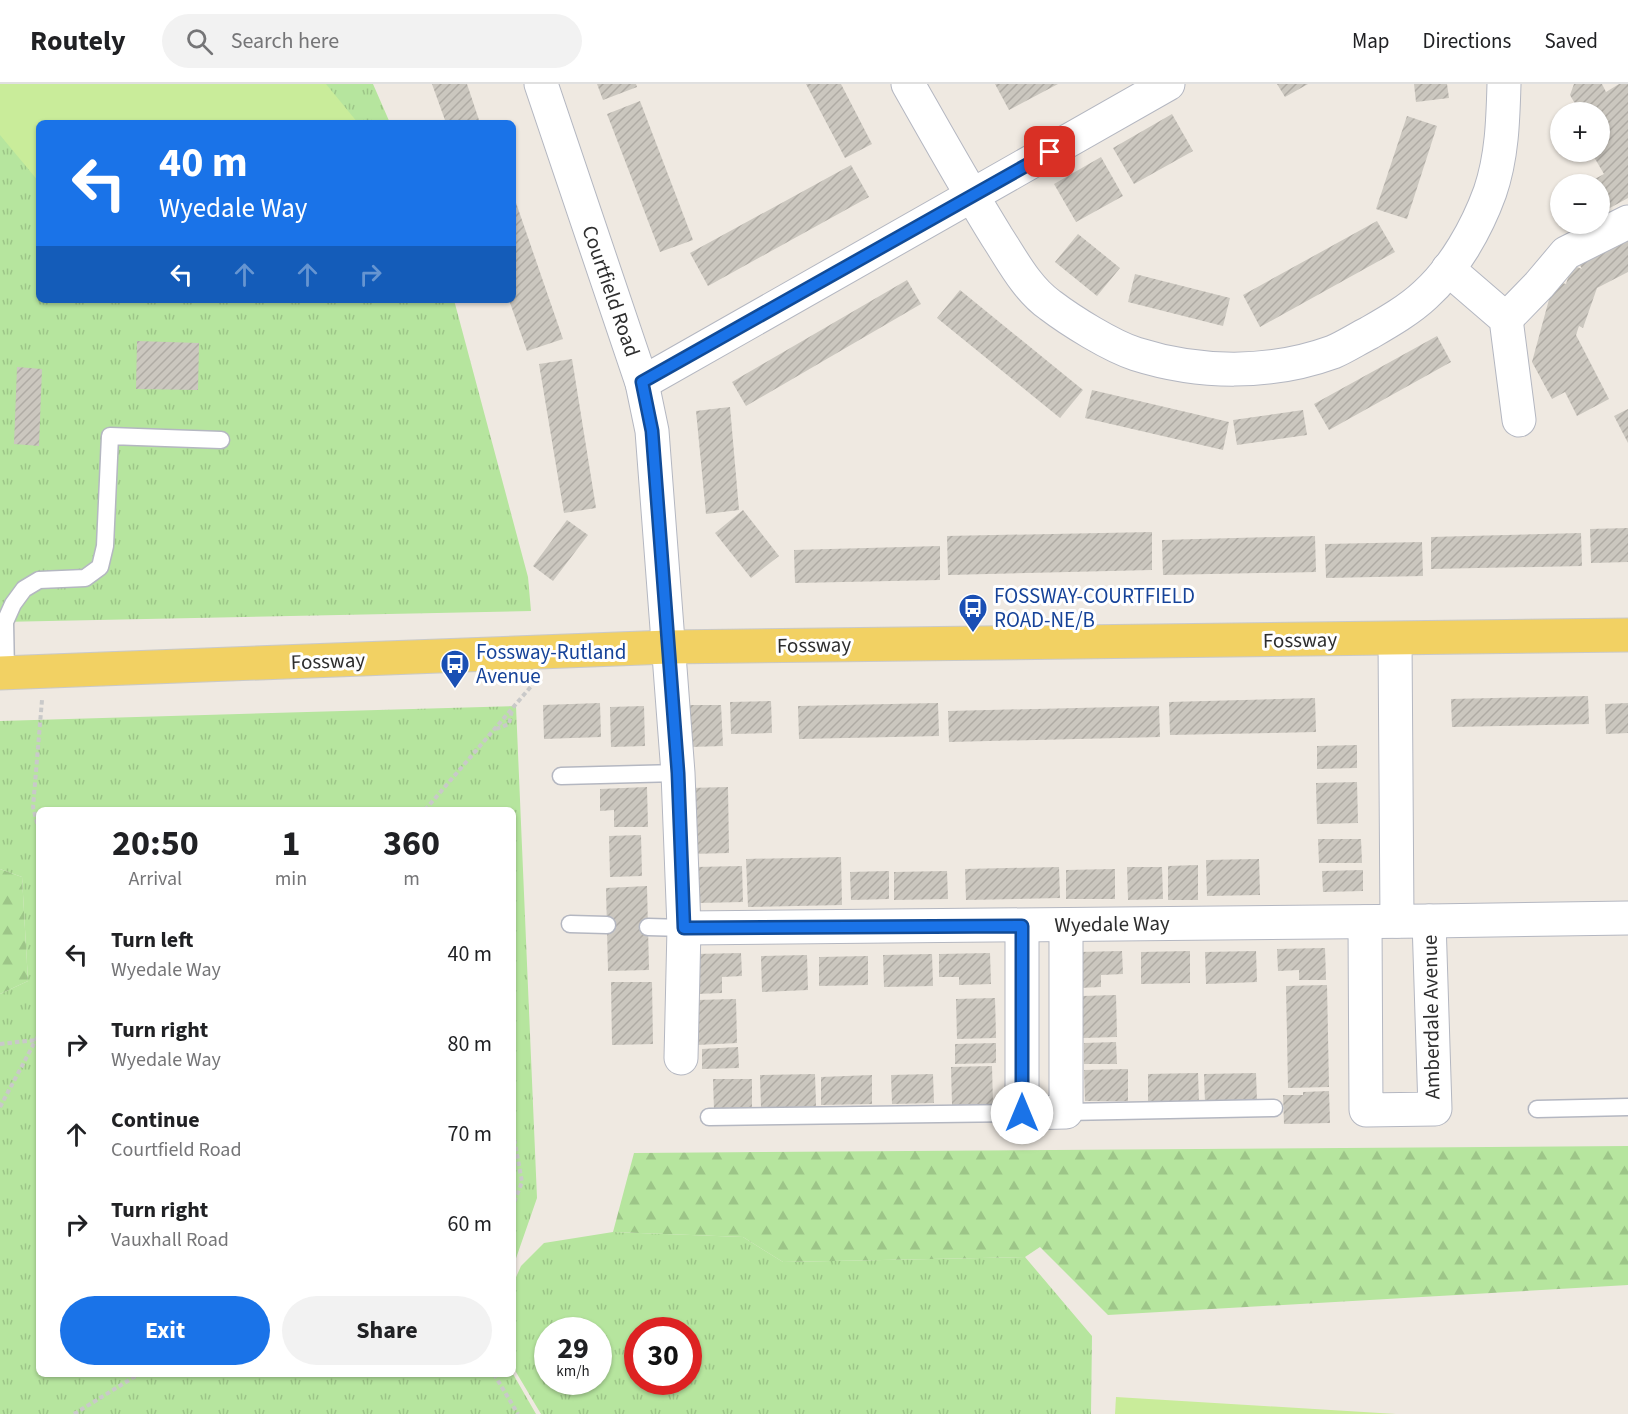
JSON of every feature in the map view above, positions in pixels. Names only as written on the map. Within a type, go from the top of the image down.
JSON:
[{"type":"main road","name":"Fossway","points":[[3,673],[668,647],[1628,635]]},
{"type":"street","name":"Courtfield Road","points":[[541,84],[642,382],[652,431],[668,647]]},
{"type":"street","points":[[908,84],[972,197],[1022,276],[1047,304],[1092,332],[1134,354],[1188,367],[1245,369],[1286,365],[1333,352],[1389,322],[1426,295],[1448,269],[1473,229],[1490,191],[1499,158],[1504,84]]},
{"type":"street","points":[[642,382],[1168,84]]},
{"type":"street","points":[[1506,319],[1566,253],[1628,222]]},
{"type":"street","points":[[1448,269],[1506,319],[1519,420]]},
{"type":"street","name":"Amberdale Avenue","points":[[1395,639],[1397,921]]},
{"type":"street","points":[[668,647],[678,773],[684,928],[681,1058]]},
{"type":"street","name":"Wyedale Way","points":[[684,928],[1628,918]]},
{"type":"street","name":"Amberdale Avenue","points":[[1365,922],[1366,1110],[1435,1109],[1429,921]]},
{"type":"street","points":[[1022,926],[1022,1113],[1066,1112],[1066,925]]},
{"type":"lane","points":[[3,673],[5,622],[24,588],[39,580],[85,578],[100,567],[105,546],[110,436],[221,440]]},
{"type":"lane","points":[[561,776],[678,773]]},
{"type":"lane","points":[[570,924],[607,925]]},
{"type":"lane","points":[[648,927],[684,928]]},
{"type":"lane","points":[[1537,1109],[1628,1107]]},
{"type":"lane","points":[[1066,1112],[1274,1108]]},
{"type":"lane","points":[[708,1117],[1022,1113]]},
{"type":"path","points":[[428,807],[559,652]]},
{"type":"path","points":[[36,819],[33,807],[44,672]]},
{"type":"path","points":[[0,1044],[36,1040]]},
{"type":"path","points":[[0,1107],[36,1042]]},
{"type":"path","points":[[516,1149],[522,1182],[516,1197]]},
{"type":"path","points":[[74,1414],[134,1377]]},
{"type":"path","points":[[496,1377],[518,1414]]},
{"type":"green space","points":[[0,84],[373,84],[389,120],[36,120],[36,303],[455,303],[528,577],[531,611],[0,622]]},
{"type":"green space","points":[[0,84],[326,84],[356,120],[36,120],[36,178],[0,135]]},
{"type":"green space","points":[[516,706],[537,1198],[516,1258],[516,807],[36,807],[36,1377],[515,1377],[536,1414],[0,1414],[0,994],[28,981],[22,877],[0,869],[0,721]]},
{"type":"green space","points":[[0,869],[22,877],[28,981],[0,994]]},
{"type":"green space","points":[[1628,1146],[1628,1285],[1108,1315],[1040,1247],[1025,1257],[783,1262],[743,1237],[613,1232],[634,1153]]},
{"type":"green space","points":[[613,1232],[743,1237],[783,1262],[1025,1257],[1092,1336],[1091,1414],[541,1414],[516,1372],[516,1277],[521,1266],[544,1243]]},
{"type":"green space","points":[[1116,1397],[1396,1414],[1115,1414]]},
{"type":"building","points":[[432,84],[467,84],[479,120],[445,120]]},
{"type":"building","points":[[597,84],[636,84],[637,87],[603,100]]},
{"type":"building","points":[[806,84],[841,84],[872,144],[845,158]]},
{"type":"building","points":[[995,84],[1058,84],[1009,110]]},
{"type":"building","points":[[1277,84],[1308,84],[1285,97]]},
{"type":"building","points":[[1414,84],[1447,84],[1449,98],[1416,102]]},
{"type":"building","points":[[1574,84],[1602,84],[1606,92],[1619,84],[1628,84],[1628,198],[1610,208],[1610,174],[1604,174],[1597,162],[1610,162],[1610,102],[1574,102],[1570,95]]},
{"type":"building","points":[[640,101],[693,240],[660,252],[607,114]]},
{"type":"building","points":[[1172,114],[1193,151],[1134,184],[1113,148]]},
{"type":"building","points":[[1407,116],[1437,126],[1407,219],[1376,209]]},
{"type":"building","points":[[1101,157],[1123,196],[1076,222],[1054,184]]},
{"type":"building","points":[[851,165],[869,197],[708,286],[690,253]]},
{"type":"building","points":[[516,203],[563,339],[527,351],[510,303],[516,303]]},
{"type":"building","points":[[1377,221],[1395,252],[1260,327],[1243,295]]},
{"type":"building","points":[[1078,234],[1120,268],[1097,296],[1055,262]]},
{"type":"building","points":[[1628,238],[1628,272],[1597,288],[1583,328],[1579,326],[1576,335],[1609,399],[1577,416],[1565,392],[1552,399],[1532,362],[1554,281],[1566,284],[1572,265],[1582,269],[1577,260]]},
{"type":"building","points":[[1135,274],[1230,298],[1223,326],[1128,302]]},
{"type":"building","points":[[907,280],[921,304],[746,406],[732,382]]},
{"type":"building","points":[[960,290],[1083,390],[1060,418],[937,318]]},
{"type":"building","points":[[1437,336],[1451,362],[1329,430],[1314,404]]},
{"type":"building","points":[[137,341],[199,343],[198,390],[136,389]]},
{"type":"building","points":[[572,359],[596,508],[564,513],[539,364]]},
{"type":"building","points":[[17,367],[42,369],[39,446],[14,444]]},
{"type":"building","points":[[1092,390],[1229,422],[1223,450],[1085,418]]},
{"type":"building","points":[[730,407],[739,510],[706,514],[696,411]]},
{"type":"building","points":[[1628,409],[1628,443],[1614,416]]},
{"type":"building","points":[[1303,410],[1307,435],[1237,445],[1233,420]]},
{"type":"building","points":[[743,510],[779,556],[751,578],[715,533]]},
{"type":"building","points":[[567,520],[588,535],[553,581],[533,566]]},
{"type":"building","points":[[1628,528],[1628,562],[1591,563],[1590,529]]},
{"type":"building","points":[[1152,532],[1152,570],[948,575],[947,536]]},
{"type":"building","points":[[1581,533],[1582,566],[1431,569],[1431,537]]},
{"type":"building","points":[[1315,536],[1316,572],[1163,575],[1162,540]]},
{"type":"building","points":[[1422,542],[1423,576],[1326,578],[1325,544]]},
{"type":"building","points":[[940,546],[940,580],[795,583],[794,550]]},
{"type":"building","points":[[1588,696],[1589,724],[1452,727],[1451,699]]},
{"type":"building","points":[[1315,698],[1316,732],[1170,735],[1169,702]]},
{"type":"building","points":[[771,701],[772,733],[731,734],[730,702]]},
{"type":"building","points":[[600,703],[601,737],[544,739],[543,705]]},
{"type":"building","points":[[938,703],[939,736],[799,739],[798,706]]},
{"type":"building","points":[[1628,703],[1628,733],[1606,734],[1605,704]]},
{"type":"building","points":[[689,705],[721,705],[723,746],[690,747]]},
{"type":"building","points":[[644,706],[645,746],[611,747],[610,707]]},
{"type":"building","points":[[1159,706],[1160,737],[949,742],[948,711]]},
{"type":"building","points":[[1357,745],[1357,768],[1317,769],[1317,746]]},
{"type":"building","points":[[1357,782],[1358,823],[1317,824],[1316,783]]},
{"type":"building","points":[[647,787],[648,827],[614,827],[614,810],[600,811],[600,789]]},
{"type":"building","points":[[728,787],[729,853],[690,854],[689,788]]},
{"type":"building","points":[[641,835],[642,876],[610,877],[609,836]]},
{"type":"building","points":[[1318,839],[1361,839],[1362,863],[1319,863]]},
{"type":"building","points":[[841,857],[842,905],[748,907],[746,859]]},
{"type":"building","points":[[1259,859],[1260,895],[1207,896],[1206,860]]},
{"type":"building","points":[[1198,865],[1198,900],[1168,900],[1168,866]]},
{"type":"building","points":[[742,866],[743,902],[697,903],[696,867]]},
{"type":"building","points":[[1059,867],[1060,898],[966,900],[965,869]]},
{"type":"building","points":[[1127,867],[1162,867],[1163,899],[1128,900]]},
{"type":"building","points":[[1115,869],[1115,899],[1066,899],[1066,870]]},
{"type":"building","points":[[1363,870],[1363,891],[1323,892],[1322,871]]},
{"type":"building","points":[[889,871],[889,899],[851,900],[850,872]]},
{"type":"building","points":[[947,871],[948,899],[894,900],[894,872]]},
{"type":"building","points":[[647,886],[649,970],[608,971],[606,888]]},
{"type":"building","points":[[1325,948],[1326,980],[1299,980],[1299,970],[1278,971],[1277,949]]},
{"type":"building","points":[[1122,951],[1123,974],[1101,975],[1101,987],[1079,988],[1078,952]]},
{"type":"building","points":[[1190,951],[1190,983],[1141,984],[1141,952]]},
{"type":"building","points":[[1256,951],[1257,982],[1206,984],[1205,952]]},
{"type":"building","points":[[741,953],[742,976],[722,977],[722,993],[696,994],[695,954]]},
{"type":"building","points":[[990,953],[991,984],[959,985],[959,977],[939,977],[939,954]]},
{"type":"building","points":[[932,954],[933,986],[884,987],[883,955]]},
{"type":"building","points":[[807,955],[808,990],[762,992],[761,956]]},
{"type":"building","points":[[868,956],[868,985],[819,986],[819,957]]},
{"type":"building","points":[[611,982],[652,982],[653,1044],[612,1045]]},
{"type":"building","points":[[1327,985],[1329,1087],[1288,1088],[1286,986]]},
{"type":"building","points":[[1116,995],[1117,1037],[1083,1038],[1082,996]]},
{"type":"building","points":[[995,998],[996,1038],[957,1039],[956,999]]},
{"type":"building","points":[[736,999],[737,1043],[697,1045],[696,1000]]},
{"type":"building","points":[[1116,1042],[1117,1064],[1084,1064],[1084,1043]]},
{"type":"building","points":[[996,1043],[996,1063],[955,1064],[955,1044]]},
{"type":"building","points":[[738,1047],[739,1068],[702,1069],[702,1049]]},
{"type":"building","points":[[992,1066],[993,1104],[952,1105],[951,1067]]},
{"type":"building","points":[[1128,1069],[1128,1101],[1085,1101],[1084,1070]]},
{"type":"building","points":[[1198,1073],[1199,1103],[1148,1104],[1148,1074]]},
{"type":"building","points":[[1256,1073],[1257,1102],[1205,1103],[1204,1074]]},
{"type":"building","points":[[815,1074],[816,1106],[761,1108],[760,1075]]},
{"type":"building","points":[[933,1074],[934,1103],[892,1104],[891,1075]]},
{"type":"building","points":[[872,1075],[872,1104],[821,1105],[821,1077]]},
{"type":"building","points":[[713,1079],[752,1079],[752,1109],[714,1110]]},
{"type":"building","points":[[1329,1091],[1330,1123],[1284,1124],[1283,1095]]},
{"type":"place","name":"FOSSWAY-COURTFIELD ROAD-NE/B","points":[[973,634]]},
{"type":"place","name":"Fossway-Rutland Avenue","points":[[455,690]]},
{"type":"route","points":[[1022,1113],[1022,926],[684,928],[678,773],[652,431],[642,382],[1050,152]]}]
